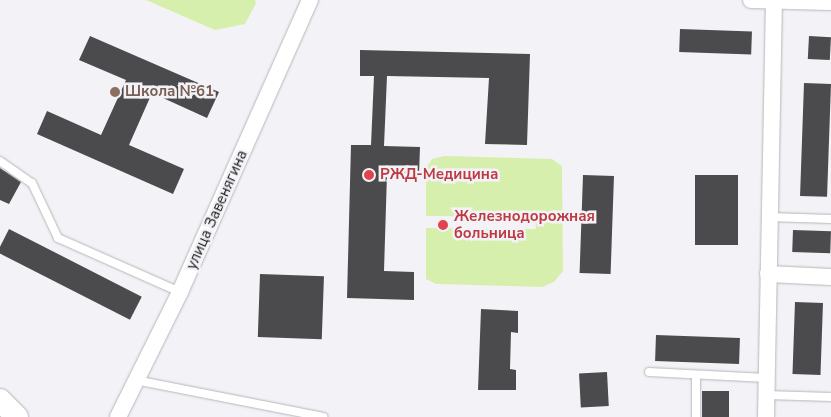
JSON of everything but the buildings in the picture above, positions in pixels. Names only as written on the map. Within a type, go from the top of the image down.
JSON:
[{"type":"main road","points":[[0,400],[17,417]]},
{"type":"street","name":"улица Завенягина","points":[[118,417],[180,292],[310,0]]},
{"type":"street","points":[[751,0],[831,2]]},
{"type":"street","points":[[766,417],[774,0]]},
{"type":"street","points":[[768,274],[831,276]]},
{"type":"lane","points":[[0,161],[32,183],[58,238],[180,292]]},
{"type":"lane","points":[[769,217],[831,219]]},
{"type":"lane","points":[[649,372],[766,378]]},
{"type":"lane","points":[[696,375],[696,417]]},
{"type":"lane","points":[[135,380],[323,417]]},
{"type":"lane","points":[[766,395],[831,397]]},
{"type":"green space","points":[[146,0],[255,0],[256,3],[245,24],[215,30]]},
{"type":"green space","points":[[445,156],[552,159],[562,166],[563,271],[554,282],[542,287],[436,284],[426,279],[426,228],[536,229],[535,217],[426,216],[426,168],[432,159]]},
{"type":"place","name":"Школа №61","points":[[115,92]]},
{"type":"place","name":"РЖД-Медицина","points":[[369,175]]},
{"type":"place","name":"Железнодорожная больница","points":[[443,225]]}]
